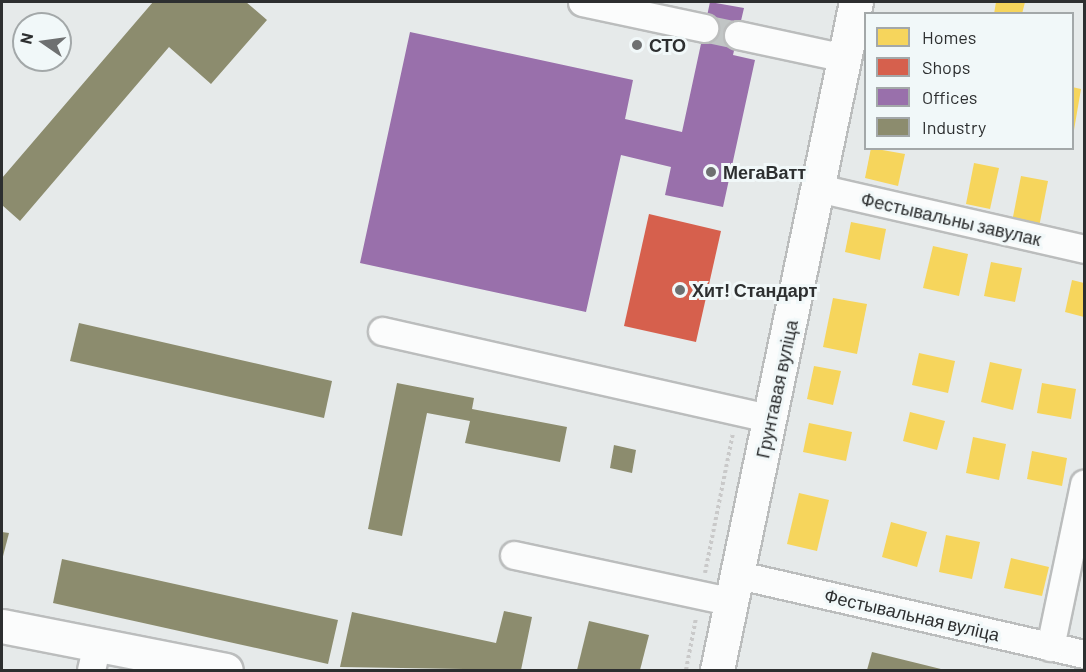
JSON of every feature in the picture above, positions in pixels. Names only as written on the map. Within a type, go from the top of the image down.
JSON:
[{"type":"main road","name":"Грунтавая вуліца","points":[[717,670],[736,589],[856,2]]},
{"type":"main road","points":[[2,626],[94,657],[226,670]]},
{"type":"street","points":[[582,2],[704,28]]},
{"type":"street","points":[[738,35],[845,58]]},
{"type":"street","name":"Фестывальны завулак","points":[[818,189],[1084,249]]},
{"type":"street","points":[[382,330],[771,419]]},
{"type":"street","points":[[1050,647],[1084,484]]},
{"type":"street","name":"Фестывальная вуліца","points":[[514,555],[700,596],[736,589],[1084,654]]},
{"type":"path","points":[[686,670],[737,411]]},
{"type":"building: Homes","points":[[996,2],[1025,2],[1022,12],[994,12]]},
{"type":"building: Homes","points":[[1074,87],[1081,89],[1074,130]]},
{"type":"building: Homes","points":[[871,150],[905,154],[898,186],[865,178]]},
{"type":"building: Homes","points":[[974,163],[999,168],[990,209],[966,204]]},
{"type":"building: Homes","points":[[1021,176],[1048,181],[1038,232],[1011,227]]},
{"type":"building: Homes","points":[[851,222],[886,229],[880,260],[845,252]]},
{"type":"building: Homes","points":[[933,246],[968,254],[959,296],[923,288]]},
{"type":"building: Homes","points":[[991,262],[1022,268],[1015,302],[984,296]]},
{"type":"building: Homes","points":[[1072,280],[1084,283],[1084,317],[1065,312]]},
{"type":"building: Homes","points":[[833,298],[867,304],[857,354],[823,347]]},
{"type":"building: Homes","points":[[919,353],[955,361],[948,393],[912,385]]},
{"type":"building: Homes","points":[[990,362],[1022,369],[1013,410],[981,402]]},
{"type":"building: Homes","points":[[814,366],[841,371],[833,405],[807,399]]},
{"type":"building: Homes","points":[[1042,383],[1076,389],[1071,419],[1037,413]]},
{"type":"building: Homes","points":[[910,412],[945,421],[937,450],[903,441]]},
{"type":"building: Homes","points":[[809,423],[852,432],[846,461],[803,452]]},
{"type":"building: Homes","points":[[973,437],[1006,444],[999,480],[966,473]]},
{"type":"building: Homes","points":[[1032,451],[1067,458],[1062,486],[1027,479]]},
{"type":"building: Homes","points":[[799,493],[829,500],[817,551],[787,544]]},
{"type":"building: Homes","points":[[891,522],[927,532],[917,567],[882,557]]},
{"type":"building: Homes","points":[[946,535],[980,542],[972,579],[939,572]]},
{"type":"building: Homes","points":[[1011,558],[1049,567],[1042,596],[1004,588]]},
{"type":"building: Shops","points":[[649,214],[721,231],[696,342],[624,326]]},
{"type":"building: Offices","points":[[710,2],[744,8],[733,55],[755,60],[723,207],[665,195],[671,167],[621,155],[586,312],[360,263],[410,32],[633,80],[625,119],[682,132]]},
{"type":"building: Industry","points":[[153,2],[246,2],[267,20],[211,84],[169,47],[20,221],[2,205],[2,178]]},
{"type":"building: Industry","points":[[79,323],[332,381],[324,418],[70,361]]},
{"type":"building: Industry","points":[[397,383],[474,398],[472,409],[567,427],[560,462],[465,443],[470,421],[427,413],[402,536],[368,529]]},
{"type":"building: Industry","points":[[614,445],[636,450],[632,473],[610,468]]},
{"type":"building: Industry","points":[[2,532],[9,533],[2,560]]},
{"type":"building: Industry","points":[[62,559],[338,620],[328,664],[53,603]]},
{"type":"building: Industry","points":[[504,611],[532,617],[521,670],[340,667],[352,612],[496,643]]},
{"type":"building: Industry","points":[[589,621],[649,635],[640,670],[577,670]]},
{"type":"building: Industry","points":[[872,652],[945,670],[867,670]]},
{"type":"tunnel","points":[[704,28],[738,35]]},
{"type":"place","name":"СТО","points":[[637,45]]},
{"type":"place","name":"МегаВатт","points":[[711,172]]},
{"type":"place","name":"Хит! Стандарт","points":[[680,290]]}]
